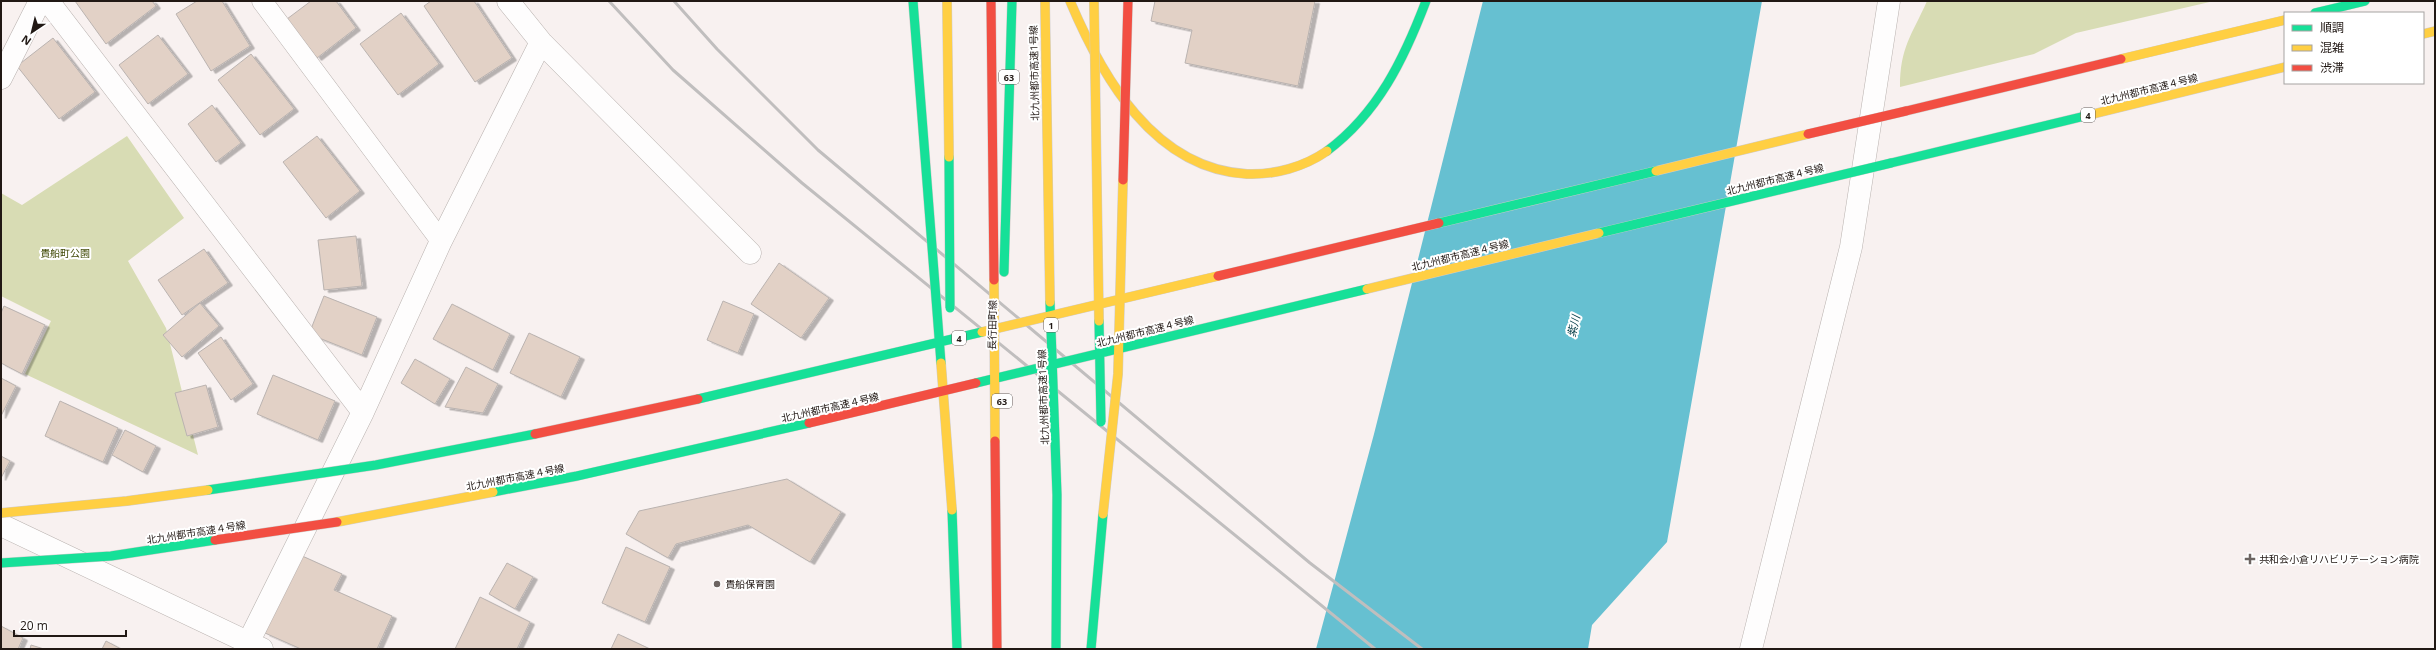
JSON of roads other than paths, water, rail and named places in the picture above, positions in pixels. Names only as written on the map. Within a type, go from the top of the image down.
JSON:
[{"type":"main road","points":[[913,1],[952,510]]},
{"type":"main road","points":[[947,1],[952,510],[957,649]]},
{"type":"main road","points":[[992,1],[996,649]]},
{"type":"main road","name":"長行田町線","points":[[996,649],[998,624],[1006,153],[1012,1]]},
{"type":"main road","name":"北九州都市高速1号線","points":[[1045,1],[1047,205],[1057,495],[1056,649]]},
{"type":"main road","points":[[1070,1],[1081,34],[1110,84],[1143,124],[1174,151],[1209,169],[1244,177],[1278,174],[1310,163],[1346,138],[1373,107],[1396,72],[1426,1]]},
{"type":"main road","points":[[1094,1],[1103,514]]},
{"type":"main road","points":[[1091,649],[1103,514],[1118,374],[1128,1]]},
{"type":"main road","points":[[2319,12],[2365,1]]},
{"type":"main road","name":"4","points":[[1,512],[101,505],[315,476],[566,427],[800,376],[2284,20]]},
{"type":"main road","points":[[2424,34],[2435,31]]},
{"type":"main road","name":"北九州都市高速４号線","points":[[1,563],[119,554],[336,522],[577,476],[824,420],[2284,67]]},
{"type":"street","points":[[1,78],[40,1]]},
{"type":"street","points":[[48,1],[362,412]]},
{"type":"street","points":[[508,1],[541,42],[750,253]]},
{"type":"street","points":[[1751,649],[1851,247],[1889,1]]},
{"type":"street","points":[[1,525],[252,647],[441,241],[541,42]]},
{"type":"lane","points":[[262,1],[441,241]]},
{"type":"water","name":"紫川","points":[[1483,1],[1762,1],[1667,542],[1592,625],[1588,649],[1316,649],[1374,434]]},
{"type":"railway","points":[[609,1],[673,70],[802,183],[1375,649]]},
{"type":"railway","points":[[674,1],[717,49],[818,150],[1310,563],[1422,649]]},
{"type":"place","name":"共和会小倉リハビリテーション病院","points":[[2250,559]]},
{"type":"place","name":"貴船保育園","points":[[717,584]]},
{"type":"park label","name":"貴船町公園","points":[[65,253]]}]
